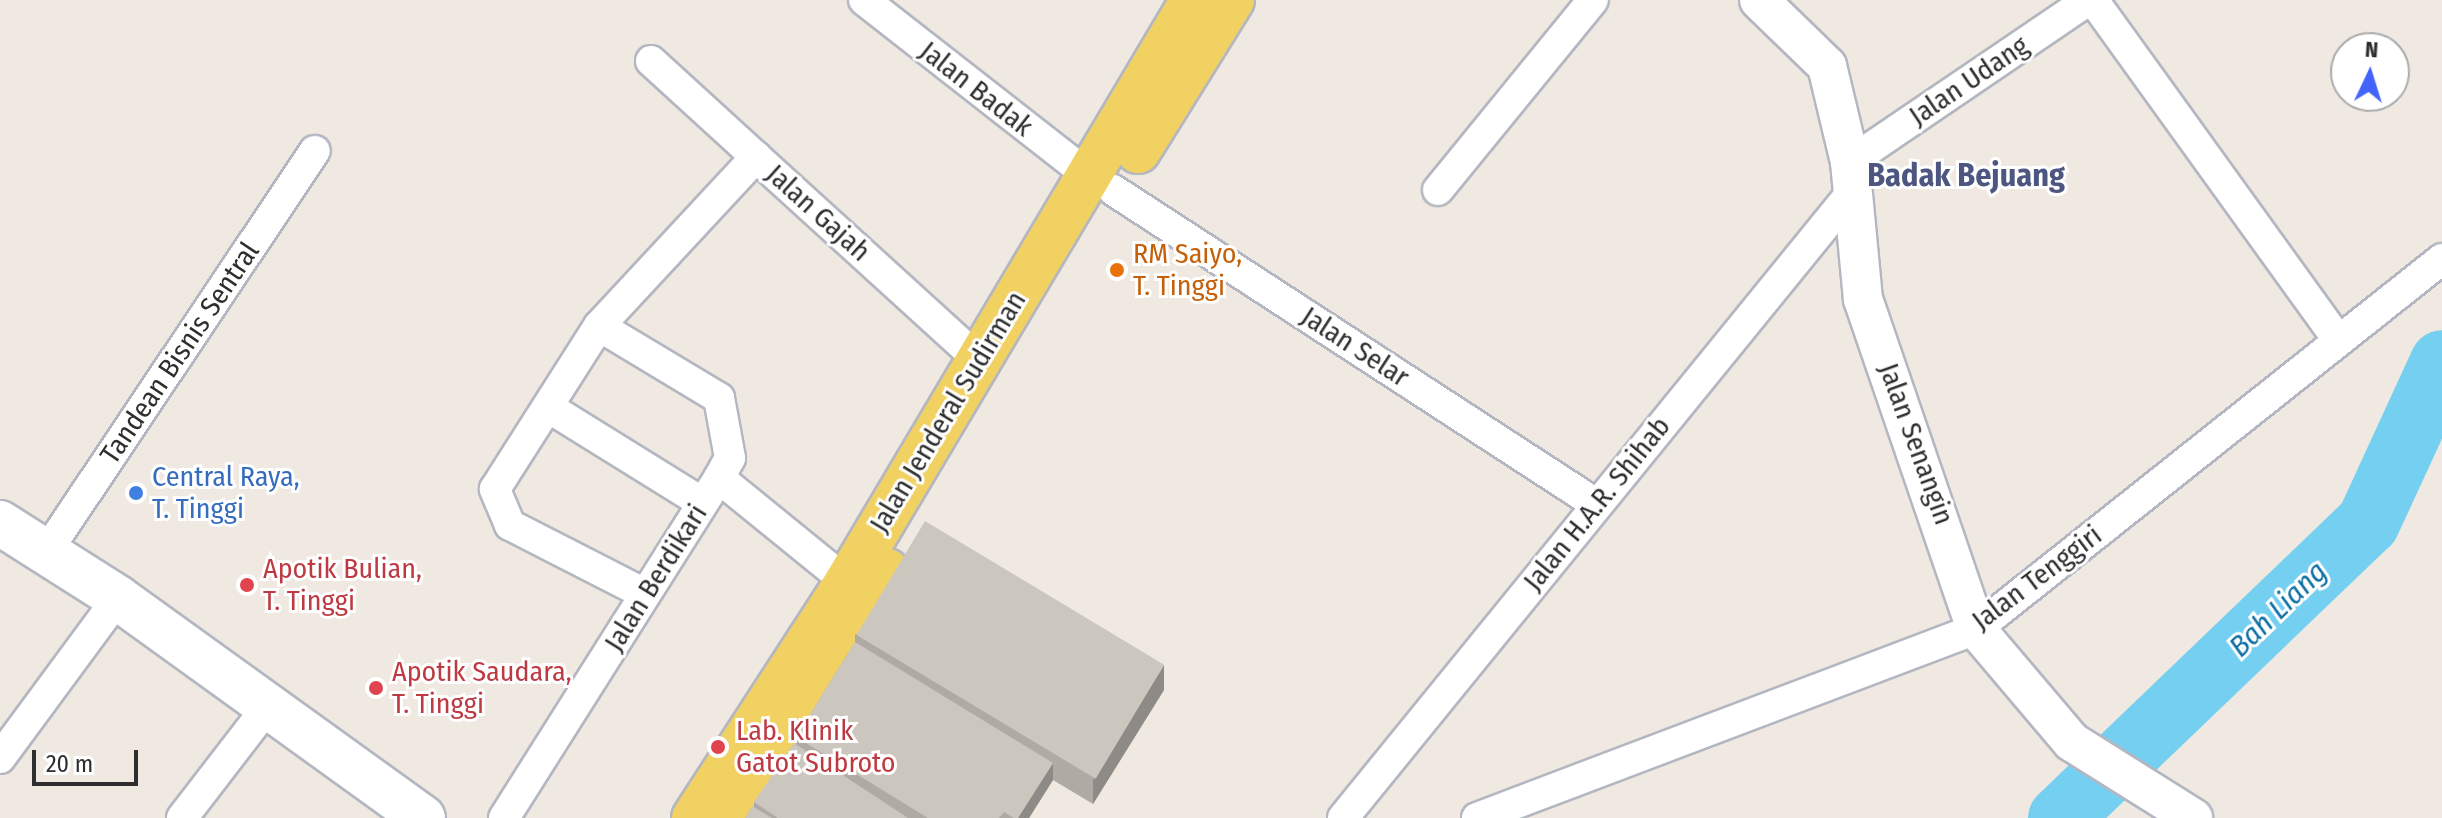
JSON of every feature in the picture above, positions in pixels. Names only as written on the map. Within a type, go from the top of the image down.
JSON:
[{"type":"main road","name":"Jalan Jenderal Sudirman","points":[[741,818],[1101,183],[1193,0]]},
{"type":"main road","name":"Jalan Jenderal Sudirman","points":[[694,818],[847,582],[979,360],[1232,0]]},
{"type":"main road","points":[[0,523],[118,598],[266,709],[423,818]]},
{"type":"street","name":"Jalan Badak","points":[[864,0],[1101,183]]},
{"type":"street","points":[[1438,190],[1593,0]]},
{"type":"street","name":"Jalan Senangin","points":[[1759,0],[1827,66],[1852,176],[1863,299],[1976,629],[2072,742],[2192,818]]},
{"type":"street","points":[[2090,0],[2338,340]]},
{"type":"street","name":"Jalan Udang","points":[[1852,176],[2090,0]]},
{"type":"street","points":[[651,61],[756,157]]},
{"type":"street","name":"Tandean Bisnis Sentral","points":[[45,554],[315,151]]},
{"type":"street","name":"Jalan Gajah","points":[[645,594],[510,525],[500,507],[501,475],[599,326],[756,157],[979,360]]},
{"type":"street","name":"Jalan H.A.R. Shihab","points":[[1343,818],[1596,504],[1852,176]]},
{"type":"street","name":"Jalan Selar","points":[[1101,183],[1596,504]]},
{"type":"street","name":"Jalan Tenggiri","points":[[1477,818],[1976,629],[2442,259]]},
{"type":"street","points":[[548,407],[711,491],[730,458],[719,398],[599,326]]},
{"type":"street","name":"Jalan Berdikari","points":[[504,818],[711,491],[847,582]]},
{"type":"street","points":[[0,758],[118,598]]},
{"type":"street","points":[[182,818],[266,709]]},
{"type":"building","points":[[925,521],[1164,665],[1096,779],[856,635]]},
{"type":"building","points":[[855,642],[1053,763],[1018,818],[1004,812],[999,818],[928,818],[796,737]]},
{"type":"building","points":[[794,743],[908,818],[778,818],[754,802]]},
{"type":"building","points":[[752,806],[772,818],[745,818]]},
{"type":"waterway","name":"Bah Liang","points":[[2060,818],[2368,523],[2442,362]]},
{"type":"place","name":"RM Saiyo, T. Tinggi","points":[[1117,270]]},
{"type":"place","name":"Central Raya, T. Tinggi","points":[[136,493]]},
{"type":"place","name":"Apotik Bulian, T. Tinggi","points":[[247,585]]},
{"type":"place","name":"Apotik Saudara, T. Tinggi","points":[[376,688]]},
{"type":"place","name":"Lab. Klinik Gatot Subroto","points":[[718,747]]},
{"type":"district","name":"Badak Bejuang","points":[[1966,175]]}]
